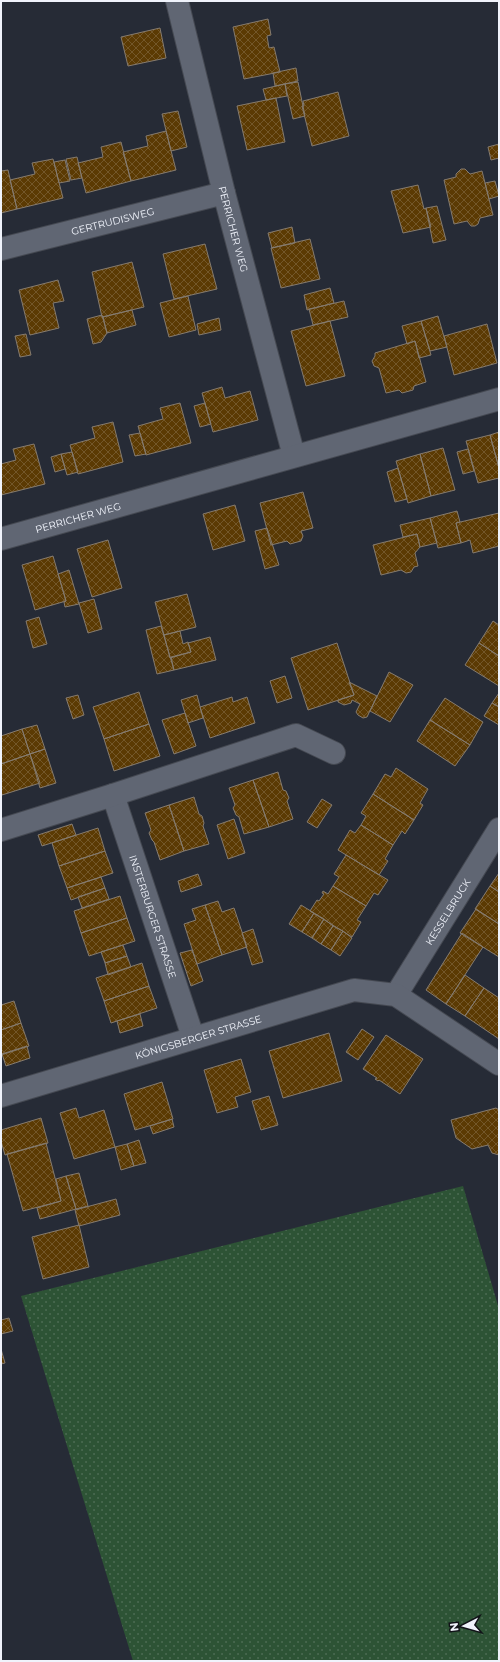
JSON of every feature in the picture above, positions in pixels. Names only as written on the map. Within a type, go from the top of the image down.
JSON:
[{"type":"street","name":"PERRICHER WEG","points":[[177,1],[224,193],[294,456]]},
{"type":"street","name":"GERTRUDISWEG","points":[[1,249],[224,193]]},
{"type":"street","name":"PERRICHER WEG","points":[[1,539],[499,399]]},
{"type":"street","points":[[1,830],[296,735],[334,753]]},
{"type":"street","name":"INSTERBURGER STRASSE","points":[[112,795],[193,1037]]},
{"type":"street","name":"KESSELBRUCK","points":[[396,995],[499,829]]},
{"type":"street","name":"KÖNIGSBERGER STRASSE","points":[[1,1096],[193,1037],[354,990],[396,995]]},
{"type":"street","points":[[396,995],[499,1064]]},
{"type":"green space","points":[[463,1186],[499,1309],[499,1661],[133,1661],[21,1296]]},
{"type":"building","points":[[268,19],[271,35],[267,36],[269,48],[274,47],[280,72],[244,79],[233,27]]},
{"type":"building","points":[[160,28],[166,58],[128,66],[121,37]]},
{"type":"building","points":[[296,68],[298,81],[275,86],[273,73]]},
{"type":"building","points":[[298,82],[305,116],[293,119],[285,84]]},
{"type":"building","points":[[285,84],[287,96],[266,100],[263,89]]},
{"type":"building","points":[[338,92],[349,136],[312,146],[302,106],[304,106],[303,101]]},
{"type":"building","points":[[276,98],[285,142],[247,150],[237,106]]},
{"type":"building","points":[[178,111],[187,147],[171,151],[162,114]]},
{"type":"building","points":[[166,131],[176,170],[131,181],[123,152],[148,146],[146,136]]},
{"type":"building","points":[[121,142],[131,181],[86,193],[78,163],[103,157],[101,147]]},
{"type":"building","points":[[499,144],[499,158],[491,160],[488,147]]},
{"type":"building","points":[[77,157],[82,178],[71,180],[66,159]]},
{"type":"building","points":[[53,159],[63,198],[17,209],[10,180],[35,174],[32,163]]},
{"type":"building","points":[[65,160],[70,181],[59,183],[54,162]]},
{"type":"building","points":[[461,169],[465,169],[470,174],[482,171],[493,215],[480,218],[478,224],[475,226],[471,226],[467,221],[454,224],[444,180],[456,177],[456,174]]},
{"type":"building","points":[[8,170],[17,209],[1,213],[1,171]]},
{"type":"building","points":[[495,181],[499,196],[489,199],[485,183]]},
{"type":"building","points":[[418,185],[424,209],[426,208],[431,227],[403,233],[391,191]]},
{"type":"building","points":[[437,206],[446,240],[433,243],[426,208]]},
{"type":"building","points":[[292,227],[295,243],[272,248],[268,233]]},
{"type":"building","points":[[310,239],[320,279],[281,288],[271,248]]},
{"type":"building","points":[[205,244],[217,289],[174,299],[163,254]]},
{"type":"building","points":[[132,262],[144,307],[102,317],[92,272]]},
{"type":"building","points":[[58,280],[64,301],[53,303],[59,328],[30,335],[19,290]]},
{"type":"building","points":[[330,288],[334,303],[307,310],[304,295]]},
{"type":"building","points":[[188,296],[196,330],[169,337],[160,303]]},
{"type":"building","points":[[344,301],[348,317],[313,325],[309,309]]},
{"type":"building","points":[[132,310],[136,325],[107,333],[103,317]]},
{"type":"building","points":[[102,315],[107,333],[101,342],[93,344],[87,319]]},
{"type":"building","points":[[438,316],[447,347],[430,351],[421,321]]},
{"type":"building","points":[[219,318],[221,330],[199,335],[197,324]]},
{"type":"building","points":[[330,321],[345,376],[306,386],[291,331]]},
{"type":"building","points":[[421,321],[431,355],[419,358],[415,341],[407,344],[402,326]]},
{"type":"building","points":[[487,324],[497,363],[454,375],[444,336]]},
{"type":"building","points":[[26,334],[31,355],[20,357],[15,336]]},
{"type":"building","points":[[415,341],[426,382],[414,386],[413,390],[402,393],[399,390],[386,393],[379,368],[374,366],[372,361],[375,353]]},
{"type":"building","points":[[222,387],[225,398],[250,391],[258,420],[213,432],[202,393]]},
{"type":"building","points":[[180,403],[191,443],[146,455],[138,426],[163,419],[160,408]]},
{"type":"building","points":[[205,403],[211,424],[200,427],[194,406]]},
{"type":"building","points":[[113,422],[123,462],[78,474],[70,445],[95,438],[92,427]]},
{"type":"building","points":[[499,432],[499,468],[490,435]]},
{"type":"building","points":[[140,433],[146,454],[135,456],[129,435]]},
{"type":"building","points":[[490,435],[499,468],[499,478],[478,483],[466,441]]},
{"type":"building","points":[[34,444],[45,484],[1,495],[1,464],[16,460],[13,449]]},
{"type":"building","points":[[443,448],[455,490],[431,496],[420,454]]},
{"type":"building","points":[[468,449],[474,471],[463,474],[457,452]]},
{"type":"building","points":[[72,452],[78,472],[67,475],[61,454]]},
{"type":"building","points":[[61,454],[65,469],[55,472],[51,457]]},
{"type":"building","points":[[420,454],[431,496],[408,503],[396,461]]},
{"type":"building","points":[[398,468],[407,499],[395,502],[387,472]]},
{"type":"building","points":[[303,492],[313,528],[301,531],[303,536],[301,541],[290,544],[287,541],[271,545],[260,503]]},
{"type":"building","points":[[235,505],[245,541],[213,550],[203,514]]},
{"type":"building","points":[[457,511],[460,522],[456,523],[461,543],[438,548],[430,518]]},
{"type":"building","points":[[499,513],[499,546],[473,553],[470,540],[461,543],[456,523]]},
{"type":"building","points":[[430,518],[437,543],[420,547],[417,534],[403,537],[400,525]]},
{"type":"building","points":[[267,528],[279,565],[265,569],[255,531]]},
{"type":"building","points":[[417,534],[420,547],[415,553],[418,566],[414,567],[411,572],[406,573],[401,570],[381,575],[373,545]]},
{"type":"building","points":[[108,540],[122,588],[92,597],[77,549]]},
{"type":"building","points":[[53,556],[66,601],[35,610],[22,565]]},
{"type":"building","points":[[69,570],[79,604],[65,607],[64,602],[66,601],[58,574]]},
{"type":"building","points":[[187,594],[196,627],[164,635],[155,602]]},
{"type":"building","points":[[94,599],[102,629],[88,633],[79,603]]},
{"type":"building","points":[[39,617],[47,644],[33,648],[26,621]]},
{"type":"building","points":[[493,621],[499,625],[499,656],[479,643]]},
{"type":"building","points":[[161,626],[174,670],[157,674],[146,630]]},
{"type":"building","points":[[180,631],[183,644],[188,642],[191,652],[170,658],[164,635]]},
{"type":"building","points":[[210,637],[216,660],[174,670],[171,657],[191,652],[188,643]]},
{"type":"building","points":[[337,643],[354,695],[308,710],[291,658]]},
{"type":"building","points":[[479,643],[499,656],[499,686],[465,665]]},
{"type":"building","points":[[389,672],[413,685],[390,722],[370,711]]},
{"type":"building","points":[[285,676],[292,698],[277,703],[270,681]]},
{"type":"building","points":[[349,682],[377,696],[367,717],[363,718],[356,712],[360,704],[352,700],[351,703],[344,705],[338,702],[338,700],[354,695]]},
{"type":"building","points":[[139,692],[149,724],[104,739],[93,707]]},
{"type":"building","points":[[499,693],[499,707],[492,703]]},
{"type":"building","points":[[78,695],[84,715],[73,719],[66,698]]},
{"type":"building","points":[[197,695],[203,718],[188,723],[181,700]]},
{"type":"building","points":[[232,697],[233,702],[247,697],[255,723],[210,738],[200,707]]},
{"type":"building","points":[[445,698],[483,722],[470,745],[430,720]]},
{"type":"building","points":[[492,703],[499,707],[499,725],[484,716]]},
{"type":"building","points":[[185,713],[196,746],[174,754],[162,720]]},
{"type":"building","points":[[430,720],[470,745],[455,766],[417,741]]},
{"type":"building","points":[[149,724],[160,756],[114,771],[104,739]]},
{"type":"building","points":[[37,725],[45,749],[30,754],[22,729]]},
{"type":"building","points":[[22,729],[30,754],[1,764],[1,736]]},
{"type":"building","points":[[45,749],[56,783],[40,788],[30,754]]},
{"type":"building","points":[[30,754],[40,783],[2,795],[1,764]]},
{"type":"building","points":[[396,768],[428,789],[420,803],[423,805],[414,820],[373,794],[385,774],[391,777]]},
{"type":"building","points":[[278,772],[283,790],[286,791],[289,798],[287,801],[293,819],[269,827],[253,780]]},
{"type":"building","points":[[253,780],[269,827],[244,834],[239,817],[236,815],[233,808],[235,805],[229,788]]},
{"type":"building","points":[[373,794],[414,820],[405,834],[402,831],[393,845],[361,825],[366,816],[361,813]]},
{"type":"building","points":[[194,797],[199,814],[202,816],[204,823],[203,826],[209,844],[184,851],[169,805]]},
{"type":"building","points":[[322,799],[332,805],[317,828],[307,822]]},
{"type":"building","points":[[169,805],[184,851],[160,860],[154,842],[149,833],[151,830],[145,813]]},
{"type":"building","points":[[234,819],[245,853],[228,859],[217,825]]},
{"type":"building","points":[[72,824],[76,835],[42,846],[38,835]]},
{"type":"building","points":[[361,825],[393,845],[385,859],[388,861],[379,875],[338,850],[350,830],[355,833]]},
{"type":"building","points":[[98,828],[105,851],[59,866],[52,843]]},
{"type":"building","points":[[105,851],[113,873],[67,888],[59,866]]},
{"type":"building","points":[[346,855],[388,880],[378,895],[374,893],[366,906],[333,886],[339,877],[334,874]]},
{"type":"building","points":[[499,873],[499,892],[490,886]]},
{"type":"building","points":[[198,874],[202,885],[181,892],[178,881]]},
{"type":"building","points":[[101,877],[105,888],[71,900],[67,888]]},
{"type":"building","points":[[333,886],[366,906],[357,920],[361,922],[352,937],[310,911],[317,900],[319,901],[324,894],[322,893],[323,891],[328,894]]},
{"type":"building","points":[[490,886],[499,892],[499,924],[475,909]]},
{"type":"building","points":[[105,888],[109,899],[82,908],[78,897]]},
{"type":"building","points":[[120,896],[127,918],[81,933],[74,911]]},
{"type":"building","points":[[218,901],[222,912],[234,908],[247,947],[222,955],[205,905]]},
{"type":"building","points":[[205,905],[222,955],[197,964],[184,924],[196,920],[192,909]]},
{"type":"building","points":[[301,905],[314,913],[302,932],[289,924]]},
{"type":"building","points":[[476,909],[499,924],[499,957],[460,933]]},
{"type":"building","points":[[314,913],[324,919],[312,938],[302,932]]},
{"type":"building","points":[[127,918],[135,941],[89,956],[81,933]]},
{"type":"building","points":[[324,919],[333,926],[321,944],[312,938]]},
{"type":"building","points":[[333,926],[343,931],[331,950],[321,944]]},
{"type":"building","points":[[253,929],[263,962],[252,965],[242,933]]},
{"type":"building","points":[[343,931],[352,938],[340,956],[331,950]]},
{"type":"building","points":[[462,933],[483,947],[446,1004],[426,990]]},
{"type":"building","points":[[123,945],[127,956],[105,963],[101,952]]},
{"type":"building","points":[[192,950],[203,981],[191,986],[180,953]]},
{"type":"building","points":[[127,956],[131,967],[108,975],[105,963]]},
{"type":"building","points":[[142,963],[149,986],[104,1001],[96,978]]},
{"type":"building","points":[[465,975],[484,988],[465,1016],[446,1004]]},
{"type":"building","points":[[149,986],[157,1008],[111,1023],[104,1001]]},
{"type":"building","points":[[484,988],[499,998],[499,1039],[465,1016]]},
{"type":"building","points":[[14,1001],[21,1023],[1,1030],[1,1005]]},
{"type":"building","points":[[140,1014],[143,1026],[120,1033],[117,1021]]},
{"type":"building","points":[[21,1023],[29,1046],[1,1055],[1,1030]]},
{"type":"building","points":[[362,1029],[374,1037],[358,1060],[346,1052]]},
{"type":"building","points":[[329,1033],[342,1081],[283,1098],[269,1051]]},
{"type":"building","points":[[386,1035],[423,1059],[400,1094],[379,1080],[378,1081],[375,1079],[377,1078],[363,1069]]},
{"type":"building","points":[[27,1046],[30,1058],[6,1066],[2,1054]]},
{"type":"building","points":[[241,1059],[251,1092],[235,1097],[238,1107],[217,1113],[204,1070]]},
{"type":"building","points":[[162,1082],[173,1119],[135,1130],[124,1094]]},
{"type":"building","points":[[269,1096],[278,1125],[261,1130],[252,1101]]},
{"type":"building","points":[[76,1108],[79,1118],[104,1110],[115,1147],[74,1159],[60,1113]]},
{"type":"building","points":[[496,1108],[499,1110],[499,1155],[492,1153],[488,1145],[472,1149],[456,1138],[451,1120]]},
{"type":"building","points":[[41,1118],[48,1143],[5,1155],[1,1141],[1,1130]]},
{"type":"building","points":[[172,1119],[174,1127],[153,1134],[150,1126]]},
{"type":"building","points":[[139,1140],[146,1163],[134,1166],[127,1144]]},
{"type":"building","points":[[46,1143],[61,1201],[23,1211],[7,1154]]},
{"type":"building","points":[[127,1144],[134,1166],[121,1170],[115,1147]]},
{"type":"building","points":[[79,1173],[88,1206],[76,1209],[66,1176]]},
{"type":"building","points":[[66,1176],[76,1209],[40,1219],[37,1208],[61,1201],[56,1179]]},
{"type":"building","points":[[116,1199],[120,1215],[79,1226],[75,1210]]},
{"type":"building","points":[[79,1225],[89,1267],[43,1279],[32,1237]]},
{"type":"building","points":[[9,1318],[13,1331],[1,1334],[1,1320]]},
{"type":"building","points":[[1,1349],[5,1363],[1,1364]]}]
